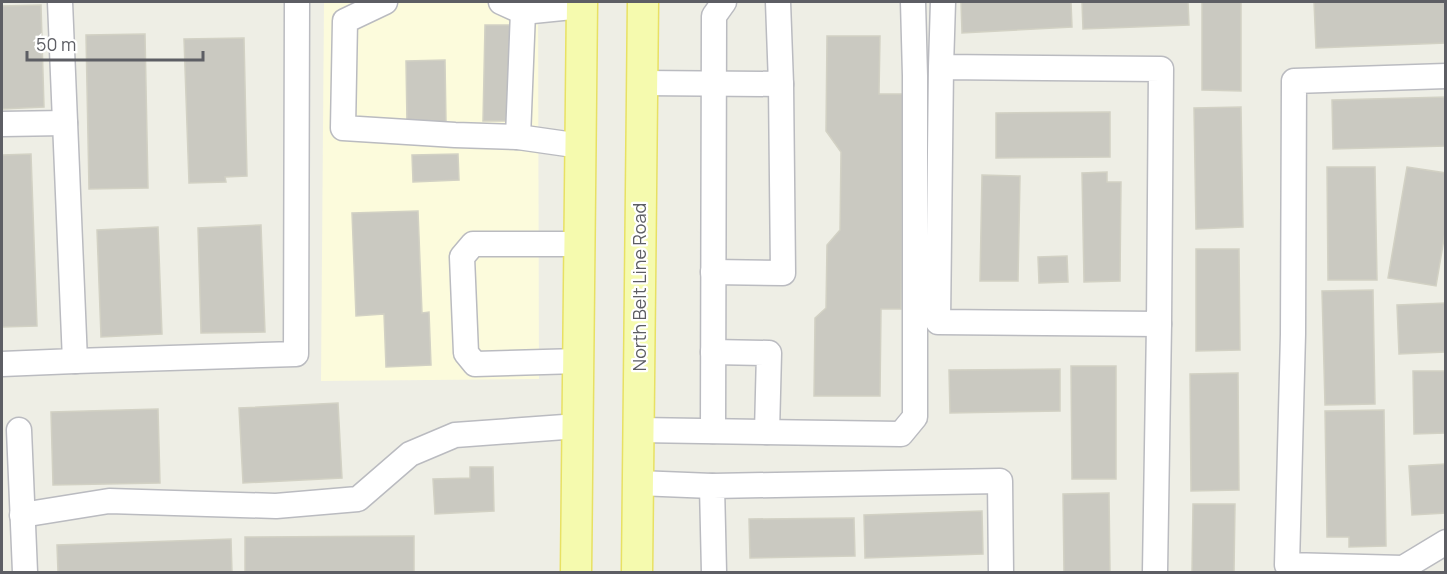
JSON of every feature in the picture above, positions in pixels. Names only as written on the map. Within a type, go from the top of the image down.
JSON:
[{"type":"main road","name":"North Belt Line Road","points":[[637,573],[643,2]]},
{"type":"main road","points":[[576,573],[582,4]]},
{"type":"lane","points":[[60,2],[75,361]]},
{"type":"lane","points":[[2,363],[296,354],[297,2]]},
{"type":"lane","points":[[385,2],[345,21],[343,128],[518,137],[581,146]]},
{"type":"lane","points":[[713,431],[714,16],[724,2]]},
{"type":"lane","points":[[713,272],[783,273],[778,2]]},
{"type":"lane","points":[[639,430],[901,434],[915,417],[913,2]]},
{"type":"lane","points":[[944,2],[938,322],[1159,324]]},
{"type":"lane","points":[[518,137],[512,7],[582,4]]},
{"type":"lane","points":[[941,67],[1161,69],[1155,573]]},
{"type":"lane","points":[[1446,76],[1294,81],[1293,333],[1287,565],[1403,568],[1446,542]]},
{"type":"lane","points":[[642,83],[781,84]]},
{"type":"lane","points":[[2,124],[65,123]]},
{"type":"lane","points":[[579,361],[475,364],[466,353],[462,256],[473,244],[580,244]]},
{"type":"lane","points":[[713,352],[769,353],[768,432]]},
{"type":"lane","points":[[22,516],[108,501],[276,506],[358,499],[410,454],[455,435],[578,426]]},
{"type":"lane","points":[[19,430],[25,573]]},
{"type":"lane","points":[[638,483],[712,486],[1000,481],[1001,573]]},
{"type":"lane","points":[[712,486],[714,573]]},
{"type":"shaded area","points":[[324,2],[538,2],[539,379],[321,381]]},
{"type":"building","points":[[961,2],[1071,2],[1072,27],[962,33]]},
{"type":"building","points":[[1082,2],[1188,2],[1189,25],[1083,29]]},
{"type":"building","points":[[1202,2],[1241,2],[1241,91],[1202,90]]},
{"type":"building","points":[[1314,2],[1446,2],[1446,43],[1316,48]]},
{"type":"building","points":[[41,5],[44,107],[2,109],[2,6]]},
{"type":"building","points":[[485,25],[512,25],[510,121],[483,121]]},
{"type":"building","points":[[145,34],[148,188],[89,189],[86,35]]},
{"type":"building","points":[[827,36],[880,36],[879,94],[903,94],[901,309],[881,309],[880,396],[814,396],[815,318],[826,308],[827,245],[840,230],[841,152],[826,131]]},
{"type":"building","points":[[244,38],[247,176],[225,177],[226,182],[189,183],[184,39]]},
{"type":"building","points":[[445,60],[446,123],[407,123],[406,61]]},
{"type":"building","points":[[1446,97],[1446,146],[1333,149],[1332,100]]},
{"type":"building","points":[[1241,107],[1243,227],[1196,229],[1194,108]]},
{"type":"building","points":[[1110,112],[1110,157],[996,158],[996,113]]},
{"type":"building","points":[[31,154],[37,326],[2,327],[2,155]]},
{"type":"building","points":[[458,154],[459,180],[413,182],[412,155]]},
{"type":"building","points":[[1327,167],[1375,167],[1377,280],[1328,280]]},
{"type":"building","points":[[1407,167],[1446,173],[1446,227],[1436,286],[1388,278]]},
{"type":"building","points":[[1107,172],[1107,182],[1121,182],[1120,281],[1084,282],[1082,173]]},
{"type":"building","points":[[982,175],[1020,176],[1018,281],[980,281]]},
{"type":"building","points":[[418,211],[422,313],[429,312],[431,365],[386,367],[384,314],[356,316],[352,213]]},
{"type":"building","points":[[261,225],[265,332],[201,333],[198,228]]},
{"type":"building","points":[[158,227],[162,334],[101,337],[97,230]]},
{"type":"building","points":[[1196,249],[1239,249],[1240,350],[1196,351]]},
{"type":"building","points":[[1067,256],[1068,282],[1039,283],[1038,257]]},
{"type":"building","points":[[1373,290],[1375,404],[1325,405],[1322,291]]},
{"type":"building","points":[[1446,303],[1446,352],[1399,354],[1397,305]]},
{"type":"building","points":[[1071,366],[1116,366],[1116,479],[1072,479]]},
{"type":"building","points":[[1060,369],[1060,411],[950,413],[949,370]]},
{"type":"building","points":[[1413,371],[1446,371],[1446,433],[1414,434]]},
{"type":"building","points":[[1238,373],[1239,490],[1191,491],[1190,374]]},
{"type":"building","points":[[338,403],[342,478],[243,483],[239,408]]},
{"type":"building","points":[[158,409],[160,483],[53,485],[51,412]]},
{"type":"building","points":[[1384,410],[1386,546],[1349,547],[1349,537],[1327,537],[1325,411]]},
{"type":"building","points":[[1446,464],[1446,513],[1412,515],[1409,466]]},
{"type":"building","points":[[470,467],[493,467],[494,511],[435,514],[433,479],[470,478]]},
{"type":"building","points":[[1109,493],[1110,572],[1064,572],[1063,494]]},
{"type":"building","points":[[1193,504],[1235,504],[1234,572],[1192,572]]},
{"type":"building","points":[[982,511],[983,554],[865,558],[864,515]]},
{"type":"building","points":[[854,518],[855,556],[750,558],[749,519]]},
{"type":"building","points":[[414,536],[414,572],[245,572],[245,537]]},
{"type":"building","points":[[231,539],[232,572],[58,572],[57,545]]}]
